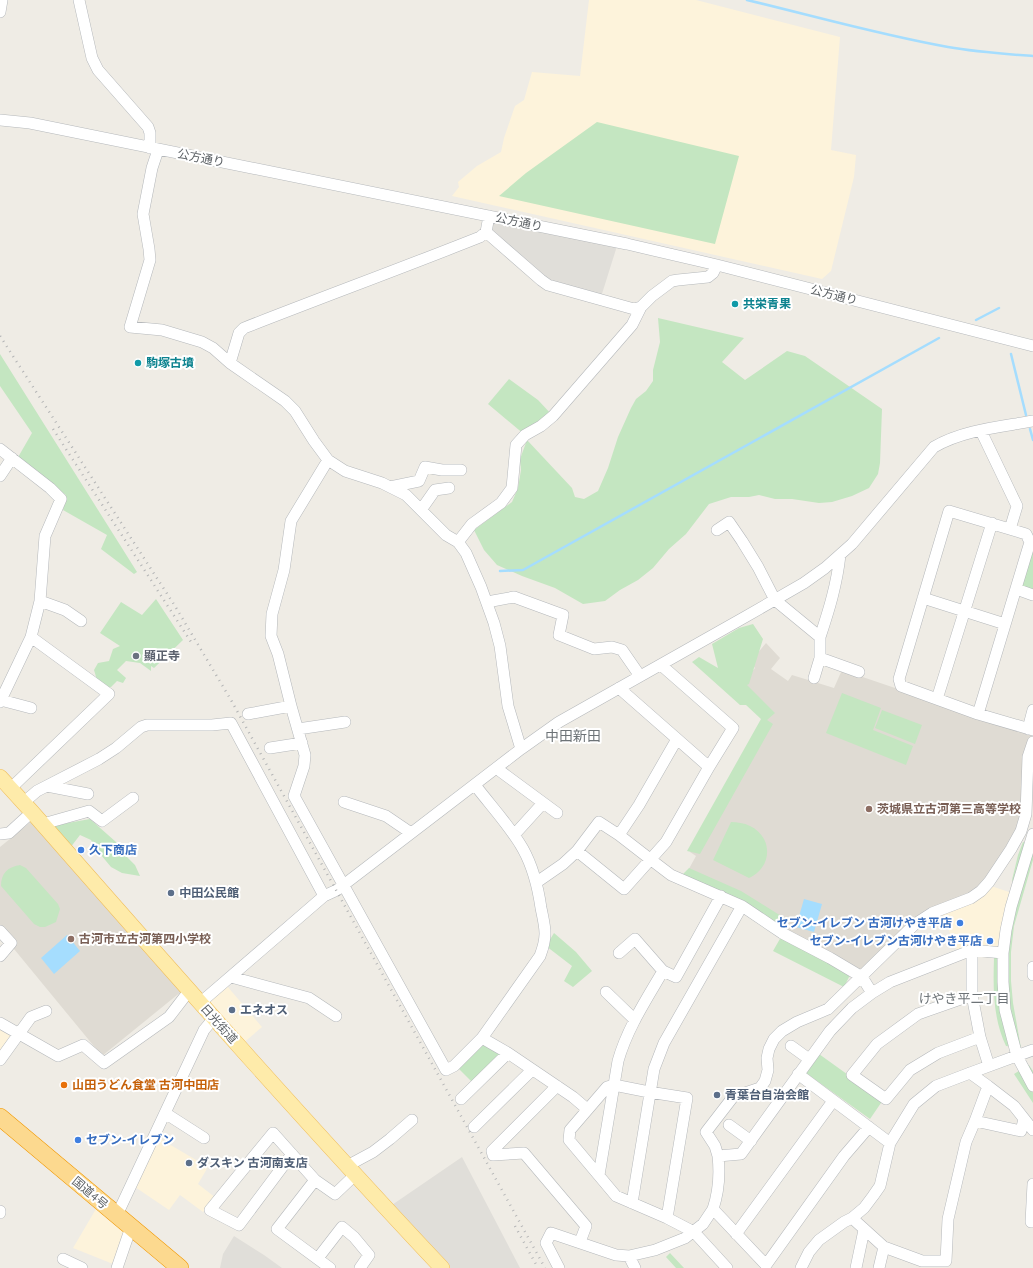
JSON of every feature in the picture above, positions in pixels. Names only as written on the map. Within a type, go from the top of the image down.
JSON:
[{"type":"highway","name":"国道4号","points":[[0,1117],[180,1268]]},
{"type":"main road","name":"日光街道","points":[[5,783],[43,824],[189,991],[442,1268]]},
{"type":"street","points":[[0,12],[2,0]]},
{"type":"street","points":[[80,0],[92,58],[98,70],[105,79],[148,127],[154,149],[143,214],[150,260],[130,327],[162,330],[202,342],[213,348],[230,363],[285,400],[296,411],[314,441],[328,460],[345,471],[382,483],[406,495],[446,535],[458,542],[466,553],[494,623],[500,646],[508,706],[521,749]]},
{"type":"street","name":"公方通り","points":[[0,120],[30,123],[627,244],[717,265],[1033,346]]},
{"type":"street","points":[[230,363],[239,333],[244,328],[319,298],[403,268],[480,237],[486,232],[489,216]]},
{"type":"street","points":[[486,232],[548,285],[634,308],[641,307]]},
{"type":"street","points":[[458,542],[472,524],[501,503],[512,488],[516,445],[525,435],[541,426],[553,416],[632,325],[641,307],[652,296],[672,281],[708,277],[713,273],[717,265]]},
{"type":"street","points":[[200,1003],[324,896],[343,885],[521,749],[559,722],[804,583],[840,555],[871,522],[934,447],[945,440],[956,436],[1033,421]]},
{"type":"street","points":[[981,431],[1016,506],[1010,529]]},
{"type":"street","points":[[0,449],[50,488],[61,499],[45,536],[40,600],[30,637],[0,701],[30,708]]},
{"type":"street","points":[[0,476],[12,458]]},
{"type":"street","points":[[328,460],[291,520],[284,570],[272,614],[271,636],[278,654],[305,755],[304,766],[294,796],[446,1070],[454,1066],[482,1038],[540,956],[546,932],[537,882],[524,850],[475,785]]},
{"type":"street","points":[[390,487],[419,481],[425,467],[461,470]]},
{"type":"street","points":[[421,510],[435,490],[449,488]]},
{"type":"street","points":[[978,714],[1030,542],[1026,534],[950,510],[899,679],[901,686],[978,714],[1030,730],[1033,710]]},
{"type":"street","points":[[717,530],[729,522],[754,560],[775,600],[820,637]]},
{"type":"street","points":[[937,699],[992,523]]},
{"type":"street","points":[[814,678],[820,658],[820,637],[838,573],[840,555]]},
{"type":"street","points":[[1016,589],[1033,595]]},
{"type":"street","points":[[486,602],[514,597],[563,615],[559,635],[594,649],[612,647],[622,650],[640,676]]},
{"type":"street","points":[[923,598],[1005,624]]},
{"type":"street","points":[[40,600],[64,610],[81,620]]},
{"type":"street","points":[[5,783],[109,694],[30,637]]},
{"type":"street","points":[[820,658],[859,672]]},
{"type":"street","points":[[577,851],[624,890],[666,842],[733,728],[661,665]]},
{"type":"street","points":[[619,688],[709,768]]},
{"type":"street","points":[[248,714],[291,706]]},
{"type":"street","points":[[298,729],[345,722]]},
{"type":"street","points":[[0,834],[10,833],[28,808],[37,791],[99,759],[147,724],[212,725],[231,723],[324,896]]},
{"type":"street","points":[[619,835],[639,805],[677,739]]},
{"type":"street","points":[[559,1268],[546,1243],[551,1233],[616,1255],[629,1256],[654,1250],[685,1238],[708,1219],[717,1197],[720,1172],[715,1146],[706,1132],[733,1097],[760,1088],[765,1081],[768,1070],[767,1058],[769,1049],[774,1040],[782,1031],[797,1022],[828,1008],[862,977],[915,924],[932,913],[971,898],[981,891],[989,882],[1021,831],[1026,814],[1028,757],[1033,742]]},
{"type":"street","points":[[270,748],[302,743]]},
{"type":"street","points":[[496,768],[557,813]]},
{"type":"street","points":[[46,786],[88,794]]},
{"type":"street","points":[[43,824],[89,811],[102,821],[133,798]]},
{"type":"street","points":[[344,802],[386,816],[411,833]]},
{"type":"street","points":[[514,835],[543,803]]},
{"type":"street","points":[[537,882],[563,864],[577,851],[598,822],[619,835],[671,875],[742,906],[782,933],[830,958],[862,977],[872,993]]},
{"type":"street","points":[[1032,838],[1011,907],[1006,930],[1003,953],[1003,982],[1005,1010],[1017,1056],[1033,1086]]},
{"type":"street","points":[[619,953],[635,939],[663,971],[676,977],[721,896]]},
{"type":"street","points":[[632,1203],[654,1068],[664,1043],[742,906]]},
{"type":"street","points":[[0,931],[11,943],[0,956]]},
{"type":"street","points":[[718,1156],[741,1154],[830,1031],[852,1008],[872,993],[890,982],[972,950],[1003,953]]},
{"type":"street","points":[[972,950],[972,995],[980,1037],[989,1066]]},
{"type":"street","points":[[1033,967],[1033,975]]},
{"type":"street","points":[[599,1175],[622,1045],[634,1020],[663,971]]},
{"type":"street","points":[[231,976],[309,998],[336,1016]]},
{"type":"street","points":[[0,1023],[58,1056],[84,1046],[104,1063],[170,1017],[189,991]]},
{"type":"street","points":[[606,992],[634,1020]]},
{"type":"street","points":[[972,995],[918,1014],[877,1044],[852,1075],[886,1099],[910,1070],[938,1053],[980,1037]]},
{"type":"street","points":[[0,1060],[31,1017],[46,1011]]},
{"type":"street","points":[[117,1215],[204,1030],[214,1018]]},
{"type":"street","points":[[482,1038],[508,1053],[557,1086],[587,1109]]},
{"type":"street","points":[[791,1046],[809,1059]]},
{"type":"street","points":[[801,1268],[809,1252],[819,1240],[864,1208],[880,1186],[890,1143],[914,1104],[936,1086],[1033,1050]]},
{"type":"street","points":[[461,1099],[508,1053]]},
{"type":"street","points":[[474,1127],[532,1070]]},
{"type":"street","points":[[970,1073],[1014,1106],[1033,1130]]},
{"type":"street","points":[[798,1074],[890,1143]]},
{"type":"street","points":[[667,1218],[686,1098],[614,1085],[607,1087],[570,1130],[569,1140],[616,1196],[667,1218],[694,1232],[728,1268]]},
{"type":"street","points":[[557,1086],[492,1151],[493,1155],[524,1153],[586,1226],[580,1242]]},
{"type":"street","points":[[852,1218],[884,1247],[922,1261],[926,1265],[946,1261],[948,1219],[966,1142],[976,1121],[988,1086]]},
{"type":"street","points":[[736,1234],[833,1101]]},
{"type":"street","points":[[165,1113],[204,1138]]},
{"type":"street","points":[[976,1121],[1020,1131],[1024,1119]]},
{"type":"street","points":[[292,1154],[239,1225],[210,1210],[273,1133],[292,1154],[315,1180],[335,1194],[351,1170],[412,1120]]},
{"type":"street","points":[[729,1125],[751,1141]]},
{"type":"street","points":[[713,1209],[766,1265],[844,1156],[869,1127]]},
{"type":"street","points":[[315,1180],[277,1229],[330,1268]]},
{"type":"street","points":[[1033,1184],[1030,1222],[1033,1222]]},
{"type":"street","points":[[117,1268],[131,1227]]},
{"type":"street","points":[[318,1258],[342,1227],[354,1237],[369,1255],[360,1268]]},
{"type":"street","points":[[856,1268],[864,1230]]},
{"type":"street","points":[[879,1268],[884,1247]]},
{"type":"street","points":[[629,1256],[636,1268]]},
{"type":"street","points":[[63,1259],[82,1268]]},
{"type":"shaded area","points":[[589,0],[696,0],[840,37],[831,150],[856,155],[854,177],[831,271],[822,279],[452,196],[459,187],[458,182],[477,166],[501,152],[504,138],[515,106],[524,100],[532,72],[580,76]]},
{"type":"shaded area","points":[[492,220],[617,246],[601,297],[551,286],[490,231]]},
{"type":"shaded area","name":"茨城県立古河第三高等学校","points":[[766,643],[780,658],[771,669],[788,681],[792,675],[834,688],[842,670],[1022,731],[1031,736],[1025,757],[1024,803],[1015,836],[979,888],[933,909],[861,973],[685,876],[696,856],[690,852],[769,715],[743,682],[755,668],[750,662]]},
{"type":"shaded area","name":"古河市立古河第四小学校","points":[[32,821],[182,991],[102,1056],[14,949],[0,929],[0,847]]},
{"type":"shaded area","points":[[991,886],[1012,893],[1002,952],[958,953],[942,913]]},
{"type":"shaded area","points":[[227,986],[262,1027],[241,1045],[206,1004]]},
{"type":"shaded area","points":[[0,1026],[14,1033],[0,1054]]},
{"type":"shaded area","points":[[157,1137],[208,1167],[198,1184],[216,1198],[203,1212],[180,1195],[169,1210],[135,1187]]},
{"type":"shaded area","points":[[462,1157],[520,1268],[447,1268],[389,1207]]},
{"type":"shaded area","points":[[96,1209],[125,1234],[118,1266],[73,1248]]},
{"type":"shaded area","points":[[234,1236],[282,1268],[220,1268],[223,1254]]},
{"type":"green space","points":[[597,122],[739,156],[715,244],[499,196],[526,173]]},
{"type":"green space","points":[[658,318],[744,338],[722,362],[745,380],[787,351],[805,356],[882,409],[880,463],[878,474],[869,488],[852,496],[832,502],[819,503],[792,499],[775,499],[759,495],[749,497],[731,497],[709,504],[686,534],[669,549],[653,568],[638,580],[620,590],[605,601],[583,604],[555,588],[497,565],[484,550],[474,530],[512,502],[518,488],[521,470],[520,459],[527,440],[572,488],[575,497],[584,499],[598,491],[608,468],[618,437],[631,408],[636,399],[646,391],[653,381],[653,370],[660,342]]},
{"type":"green space","points":[[0,354],[137,572],[134,574],[101,549],[107,535],[63,510],[66,495],[17,459],[32,433],[0,386]]},
{"type":"green space","points":[[509,379],[538,400],[553,416],[525,435],[488,404]]},
{"type":"green space","points":[[1033,545],[1033,591],[1020,587]]},
{"type":"green space","points":[[156,599],[183,640],[154,668],[151,666],[151,671],[140,663],[126,661],[117,670],[126,678],[123,683],[117,681],[111,687],[107,688],[97,680],[94,670],[98,663],[109,661],[113,649],[120,646],[100,633],[121,602],[142,615]]},
{"type":"green space","points":[[753,624],[763,639],[749,684],[747,685],[775,713],[767,720],[773,724],[700,854],[687,851],[761,719],[746,705],[740,705],[692,662],[699,657],[718,668],[712,644],[739,628]]},
{"type":"green space","points":[[842,693],[881,708],[873,730],[913,746],[906,765],[826,733]]},
{"type":"green space","points":[[882,710],[922,725],[915,744],[875,728]]},
{"type":"green space","points":[[90,819],[116,842],[124,854],[135,865],[140,876],[122,873],[111,867],[96,849],[91,840],[80,835],[70,848],[51,826]]},
{"type":"green space","points":[[731,822],[745,824],[758,831],[766,844],[766,860],[763,867],[749,878],[713,860]]},
{"type":"green space","points":[[1023,842],[1033,845],[1033,860],[1014,926],[1011,952],[1013,1003],[1021,1048],[1006,1046],[998,1025],[994,992],[994,958],[1006,948],[1018,891],[1012,880]]},
{"type":"green space","points":[[20,865],[26,868],[58,904],[60,909],[56,922],[45,927],[40,927],[34,924],[1,886],[2,878],[8,869]]},
{"type":"green space","points":[[689,868],[741,891],[786,919],[782,930],[682,875]]},
{"type":"green space","points":[[554,933],[576,952],[592,971],[573,987],[564,981],[572,966],[546,946]]},
{"type":"green space","points":[[781,937],[851,973],[844,987],[773,951]]},
{"type":"green space","points":[[482,1040],[504,1053],[473,1083],[457,1067]]},
{"type":"green space","points":[[819,1054],[883,1100],[870,1119],[806,1073]]},
{"type":"green space","points":[[1029,1065],[1033,1071],[1033,1103],[1014,1074]]},
{"type":"green space","points":[[670,1253],[684,1268],[676,1268],[666,1257]]},
{"type":"water","points":[[804,899],[822,904],[814,932],[796,927]]},
{"type":"water","points":[[67,935],[80,951],[54,974],[41,958]]},
{"type":"waterway","points":[[747,0],[872,31],[948,47],[1001,54],[1033,56]]},
{"type":"waterway","points":[[976,320],[999,308]]},
{"type":"waterway","points":[[500,571],[523,570],[939,338]]},
{"type":"waterway","points":[[1011,354],[1026,415]]},
{"type":"waterway","points":[[1030,429],[1033,440]]},
{"type":"railway","points":[[0,336],[175,606],[231,700],[545,1268]]},
{"type":"railway","points":[[53,429],[193,645]]},
{"type":"railway","points":[[515,1226],[538,1268]]},
{"type":"place","name":"共栄青果","points":[[735,304]]},
{"type":"place","name":"駒塚古墳","points":[[138,363]]},
{"type":"place","name":"顯正寺","points":[[136,656]]},
{"type":"place","name":"茨城県立古河第三高等学校","points":[[869,809]]},
{"type":"place","name":"久下商店","points":[[81,850]]},
{"type":"place","name":"中田公民館","points":[[171,893]]},
{"type":"place","name":"セブン-イレブン 古河けやき平店","points":[[960,923]]},
{"type":"place","name":"古河市立古河第四小学校","points":[[71,939]]},
{"type":"place","name":"セブン-イレブン古河けやき平店","points":[[990,941]]},
{"type":"place","name":"エネオス","points":[[232,1010]]},
{"type":"place","name":"山田うどん食堂 古河中田店","points":[[64,1085]]},
{"type":"place","name":"青葉台自治会館","points":[[717,1095]]},
{"type":"place","name":"セブン-イレブン","points":[[78,1140]]},
{"type":"place","name":"ダスキン 古河南支店","points":[[189,1163]]},
{"type":"district","name":"中田新田","points":[[573,736]]},
{"type":"district","name":"けやき平二丁目","points":[[964,998]]}]
